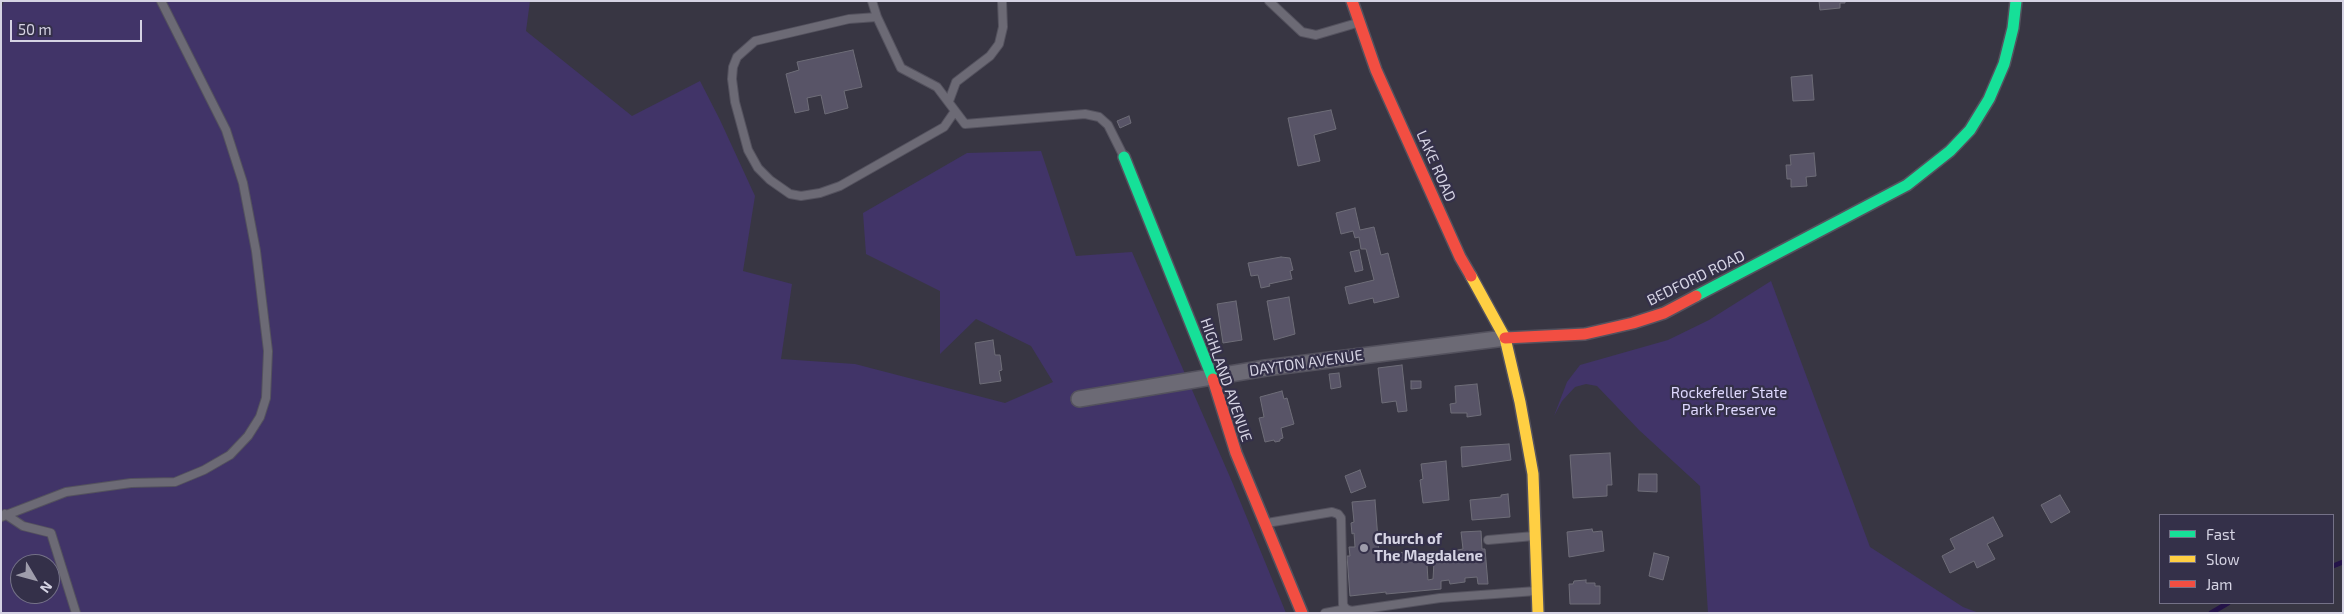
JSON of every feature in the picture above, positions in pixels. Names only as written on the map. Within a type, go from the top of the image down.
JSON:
[{"type":"main road","name":"LAKE ROAD","points":[[1352,1],[1376,70],[1460,257],[1505,338]]},
{"type":"main road","name":"BEDFORD ROAD","points":[[1505,338],[1585,334],[1634,323],[1664,312],[1907,185],[1950,151],[1970,130],[2004,64],[2014,28],[2016,1]]},
{"type":"main road","name":"HIGHLAND AVENUE","points":[[1124,157],[1212,377],[1236,454],[1302,613]]},
{"type":"main road","points":[[1505,338],[1520,402],[1533,474],[1538,613]]},
{"type":"street","name":"DAYTON AVENUE","points":[[1079,400],[1266,368],[1505,338]]},
{"type":"lane","points":[[3,515],[66,492],[131,483],[175,482],[204,470],[230,455],[248,436],[260,417],[266,398],[268,351],[256,251],[236,154],[199,73],[161,1]]},
{"type":"lane","points":[[872,1],[877,17],[901,68],[937,87],[965,124],[1085,114],[1099,117],[1108,125],[1124,157]]},
{"type":"lane","points":[[949,101],[956,82],[990,56],[999,44],[1003,27],[1002,1]]},
{"type":"lane","points":[[1269,1],[1302,32],[1316,35],[1359,23]]},
{"type":"lane","points":[[877,17],[849,19],[755,41],[737,58],[732,79],[735,102],[748,150],[758,168],[780,189],[790,194],[801,196],[820,193],[840,186],[944,127],[955,111]]},
{"type":"lane","points":[[1265,523],[1332,512],[1338,514],[1341,518],[1343,605],[1346,610]]},
{"type":"lane","points":[[3,515],[23,526],[51,533],[76,613]]},
{"type":"lane","points":[[1488,540],[1536,536]]},
{"type":"lane","points":[[1325,613],[1440,598],[1538,590]]},
{"type":"green space","points":[[4,1],[530,1],[526,31],[632,116],[700,81],[755,196],[743,271],[792,284],[781,359],[855,364],[1005,403],[1053,382],[1031,346],[976,319],[940,354],[940,291],[866,254],[863,213],[967,153],[1041,151],[1076,256],[1132,252],[1233,484],[1286,613],[1,613],[1,10]]},
{"type":"green space","name":"Rockefeller State Park Preserve","points":[[1771,281],[1870,547],[1963,607],[1979,613],[1708,613],[1700,486],[1639,430],[1597,386],[1586,384],[1575,387],[1562,401],[1554,416],[1567,382],[1580,365],[1668,340],[1709,320]]},
{"type":"building","points":[[1819,1],[1845,1],[1845,3],[1840,3],[1840,8],[1820,10]]},
{"type":"building","points":[[853,50],[862,87],[844,91],[848,108],[825,114],[821,95],[807,98],[809,110],[795,113],[786,74],[799,70],[797,62]]},
{"type":"building","points":[[1812,75],[1814,100],[1793,101],[1791,77]]},
{"type":"building","points":[[1331,110],[1336,129],[1314,135],[1320,161],[1298,166],[1288,118]]},
{"type":"building","points":[[1129,116],[1131,123],[1120,128],[1117,121]]},
{"type":"building","points":[[1814,153],[1816,176],[1806,177],[1807,186],[1791,187],[1791,179],[1787,179],[1786,165],[1791,165],[1790,155]]},
{"type":"building","points":[[1355,208],[1360,230],[1374,227],[1381,255],[1388,253],[1399,297],[1374,303],[1373,298],[1349,304],[1345,287],[1374,280],[1366,249],[1361,249],[1359,237],[1355,238],[1353,231],[1341,234],[1336,213]]},
{"type":"building","points":[[1359,250],[1363,270],[1355,272],[1350,252]]},
{"type":"building","points":[[1281,257],[1290,258],[1293,270],[1290,271],[1292,279],[1269,284],[1270,286],[1261,288],[1258,275],[1251,276],[1248,263]]},
{"type":"building","points":[[1289,297],[1295,334],[1274,340],[1267,301]]},
{"type":"building","points":[[1236,301],[1242,340],[1223,343],[1217,304]]},
{"type":"building","points":[[993,340],[995,355],[1000,355],[1002,370],[999,371],[1001,381],[980,384],[975,343]]},
{"type":"building","points":[[1402,365],[1407,411],[1398,412],[1396,401],[1382,403],[1378,368]]},
{"type":"building","points":[[1339,373],[1341,387],[1331,389],[1329,374]]},
{"type":"building","points":[[1411,381],[1421,381],[1421,388],[1411,389]]},
{"type":"building","points":[[1477,384],[1481,415],[1467,417],[1467,413],[1451,413],[1450,404],[1456,403],[1455,386]]},
{"type":"building","points":[[1282,391],[1284,399],[1287,398],[1294,424],[1281,428],[1283,438],[1280,441],[1265,442],[1259,418],[1264,417],[1260,397]]},
{"type":"building","points":[[1509,444],[1511,460],[1462,467],[1461,447]]},
{"type":"building","points":[[1610,453],[1612,485],[1607,485],[1607,496],[1573,498],[1570,455]]},
{"type":"building","points":[[1446,461],[1449,500],[1423,503],[1420,480],[1423,479],[1421,464]]},
{"type":"building","points":[[1360,470],[1366,487],[1351,493],[1345,476]]},
{"type":"building","points":[[1639,474],[1657,474],[1657,492],[1638,491]]},
{"type":"building","points":[[1508,494],[1510,517],[1472,520],[1470,500],[1501,497],[1501,495]]},
{"type":"building","points":[[2060,495],[2070,512],[2051,523],[2041,505]]},
{"type":"building","name":"Church of The Magdalene","points":[[1375,500],[1379,553],[1420,552],[1421,561],[1430,560],[1430,565],[1427,565],[1428,580],[1433,579],[1434,562],[1447,561],[1446,552],[1463,549],[1461,532],[1481,531],[1482,549],[1485,549],[1488,584],[1478,584],[1477,577],[1465,578],[1465,582],[1450,584],[1449,580],[1441,581],[1441,589],[1350,596],[1347,556],[1350,556],[1349,547],[1355,547],[1351,523],[1354,522],[1352,502]]},
{"type":"building","points":[[1993,517],[2003,536],[1987,544],[1995,559],[1977,568],[1974,561],[1950,573],[1942,556],[1955,549],[1950,539]]},
{"type":"building","points":[[1592,529],[1593,532],[1602,531],[1604,551],[1569,557],[1567,532]]},
{"type":"building","points":[[1654,553],[1669,557],[1663,580],[1649,576]]},
{"type":"building","points":[[1586,580],[1586,583],[1595,583],[1595,586],[1600,586],[1600,604],[1570,604],[1569,584],[1573,584],[1574,581]]},
{"type":"waterway","points":[[2334,566],[2343,562]]},
{"type":"waterway","points":[[2211,613],[2226,604]]},
{"type":"traffic: fast","points":[[1696,296],[1907,185],[1950,151],[1970,130],[1989,99],[2004,64],[2013,28],[2016,1]]},
{"type":"traffic: fast","points":[[1124,157],[1213,379]]},
{"type":"traffic: slow","points":[[1471,276],[1505,338],[1520,402],[1533,474],[1538,613]]},
{"type":"traffic: jam","points":[[1352,1],[1376,70],[1460,257],[1471,276]]},
{"type":"traffic: jam","points":[[1505,338],[1585,334],[1633,323],[1664,313],[1696,296]]},
{"type":"traffic: jam","points":[[1213,379],[1236,453],[1302,613]]},
{"type":"place","name":"Church of The Magdalene","points":[[1364,548]]}]
